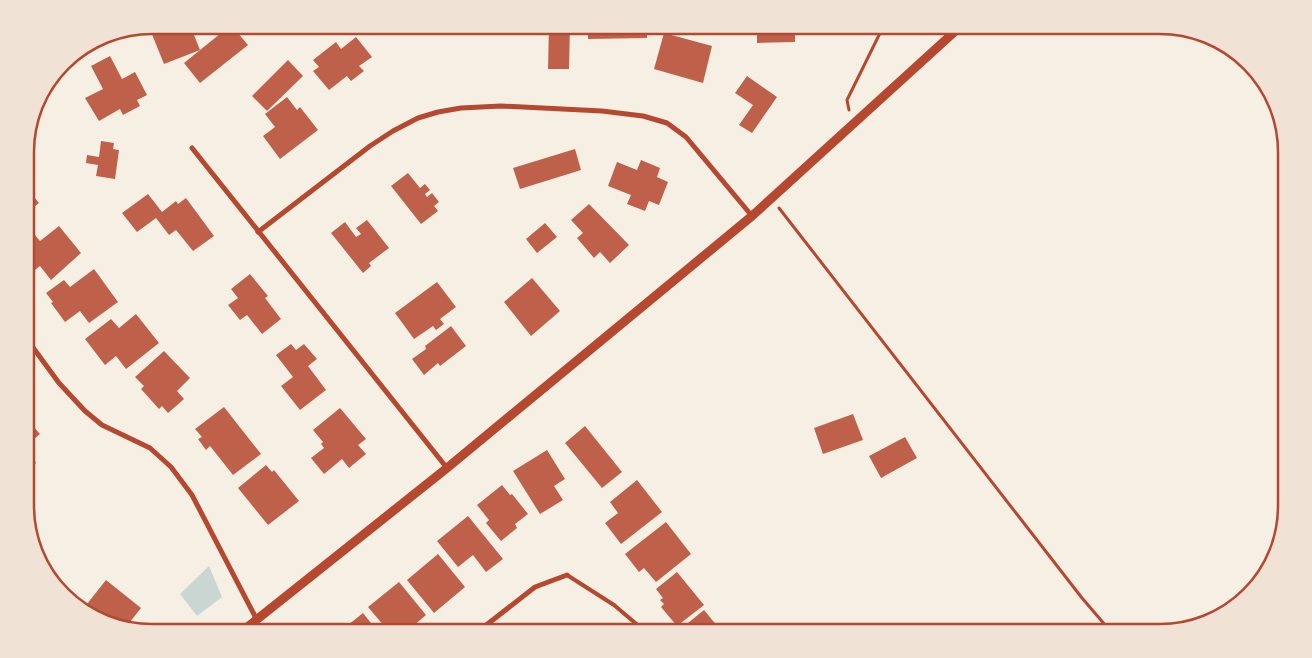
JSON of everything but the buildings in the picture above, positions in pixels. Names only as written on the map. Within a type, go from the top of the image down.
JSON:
[{"type":"street","points":[[252,624],[447,468],[752,216],[952,34]]},
{"type":"street","points":[[258,232],[370,146],[418,118],[460,108],[501,106],[602,111],[643,116],[667,123],[686,137],[752,216]]},
{"type":"street","points":[[192,148],[447,468]]},
{"type":"street","points":[[34,349],[59,383],[85,411],[102,425],[150,448],[171,466],[192,495],[257,620]]},
{"type":"street","points":[[488,624],[535,587],[567,575]]},
{"type":"lane","points":[[567,575],[614,606],[636,624]]},
{"type":"path","points":[[852,125],[847,100],[880,34]]},
{"type":"path","points":[[772,198],[1082,598],[1104,624]]},
{"type":"shaded area","points":[[209,566],[222,597],[197,616],[180,594]]}]
